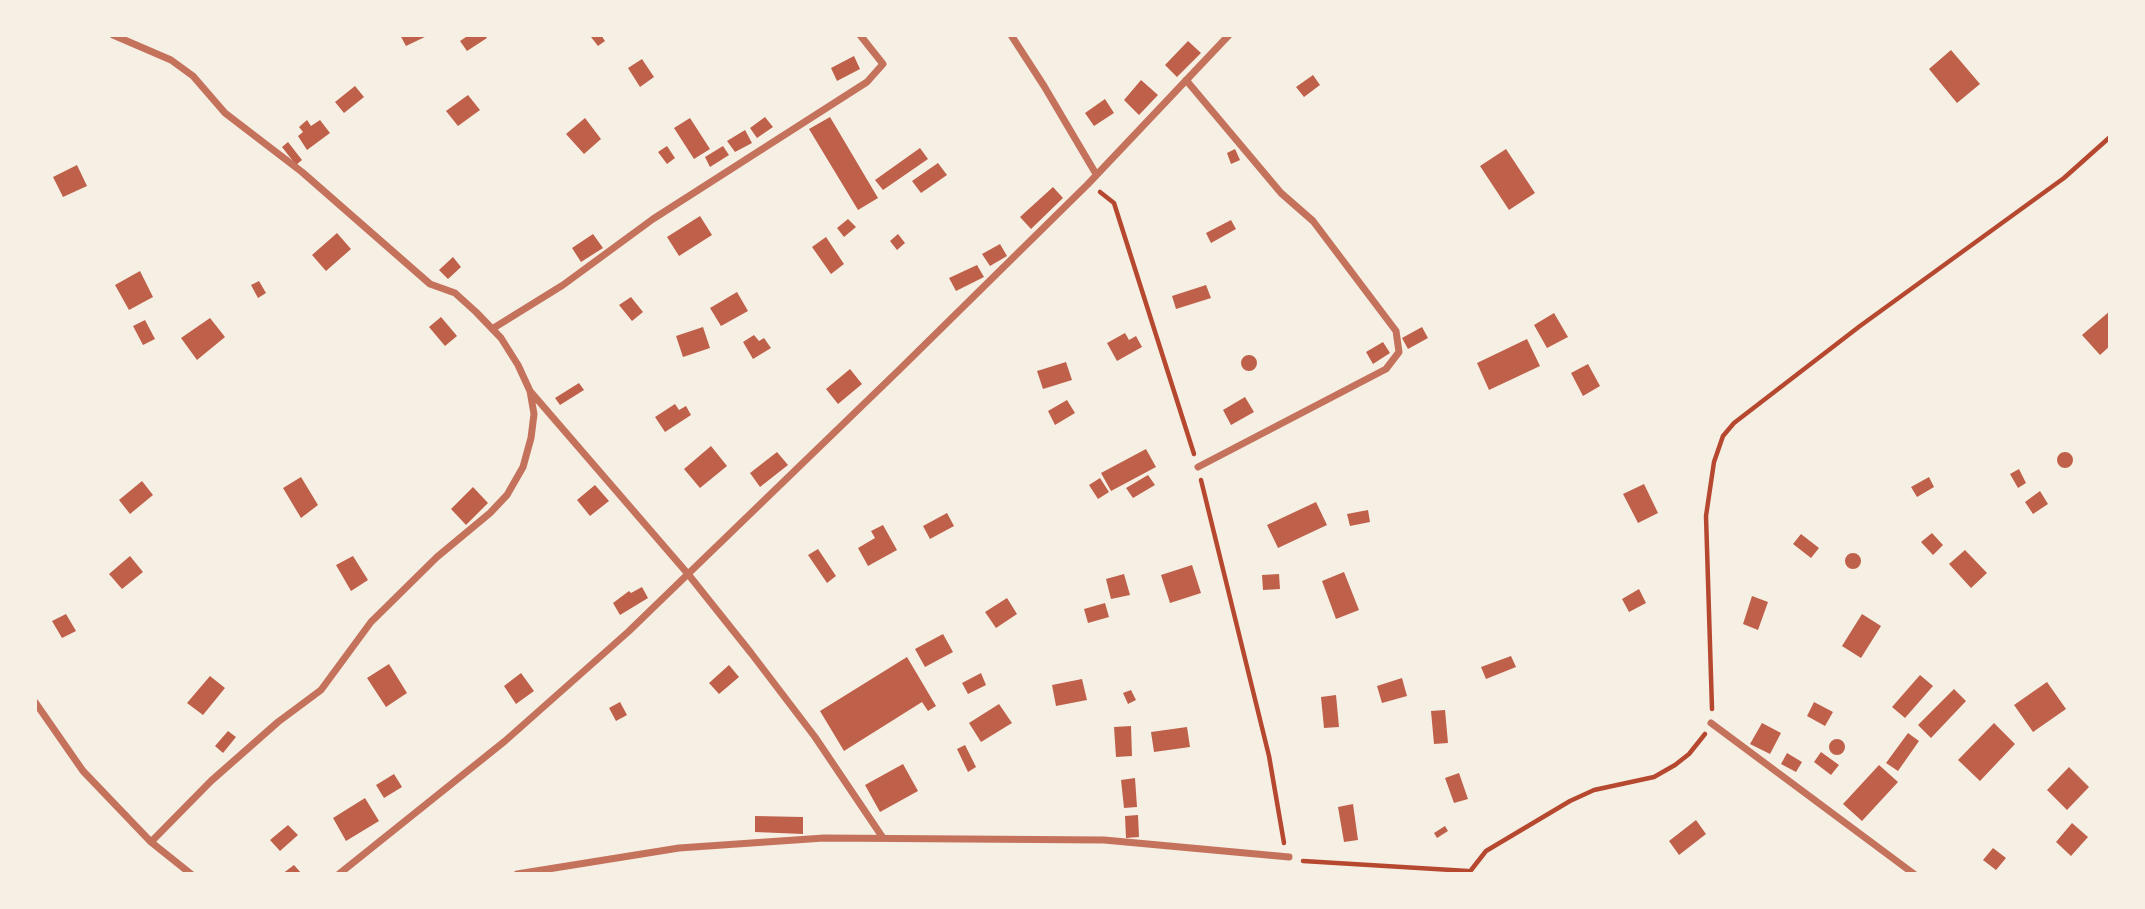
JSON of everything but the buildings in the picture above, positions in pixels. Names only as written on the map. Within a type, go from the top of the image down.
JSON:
[{"type":"street","points":[[113,35],[171,60],[193,76],[225,113],[302,172],[430,284],[455,293],[492,329],[518,365],[530,391],[534,414],[523,467],[507,495],[490,513],[436,557],[371,622],[321,690],[278,722],[211,781],[151,842]]},
{"type":"street","points":[[492,329],[563,285],[653,219],[867,82],[883,64],[860,35]]},
{"type":"street","points":[[1011,35],[1096,174]]},
{"type":"street","points":[[339,874],[505,741],[628,632],[1088,184],[1229,35]]},
{"type":"street","points":[[1186,80],[1281,193],[1313,221],[1396,331],[1399,352],[1386,369],[1198,467]]},
{"type":"street","points":[[530,391],[688,574],[815,737],[883,838]]},
{"type":"street","points":[[35,702],[83,771],[151,842],[191,874]]},
{"type":"street","points":[[1711,723],[1914,874]]},
{"type":"street","points":[[517,874],[679,848],[824,838],[1104,841],[1289,857]]},
{"type":"path","points":[[1088,184],[1114,203],[1198,467],[1269,756],[1289,857],[1468,873],[1486,850],[1570,801],[1594,790],[1654,777],[1675,765],[1702,740],[1711,723],[1706,516],[1714,462],[1723,436],[1734,422],[1860,326],[2064,178],[2110,137]]}]
